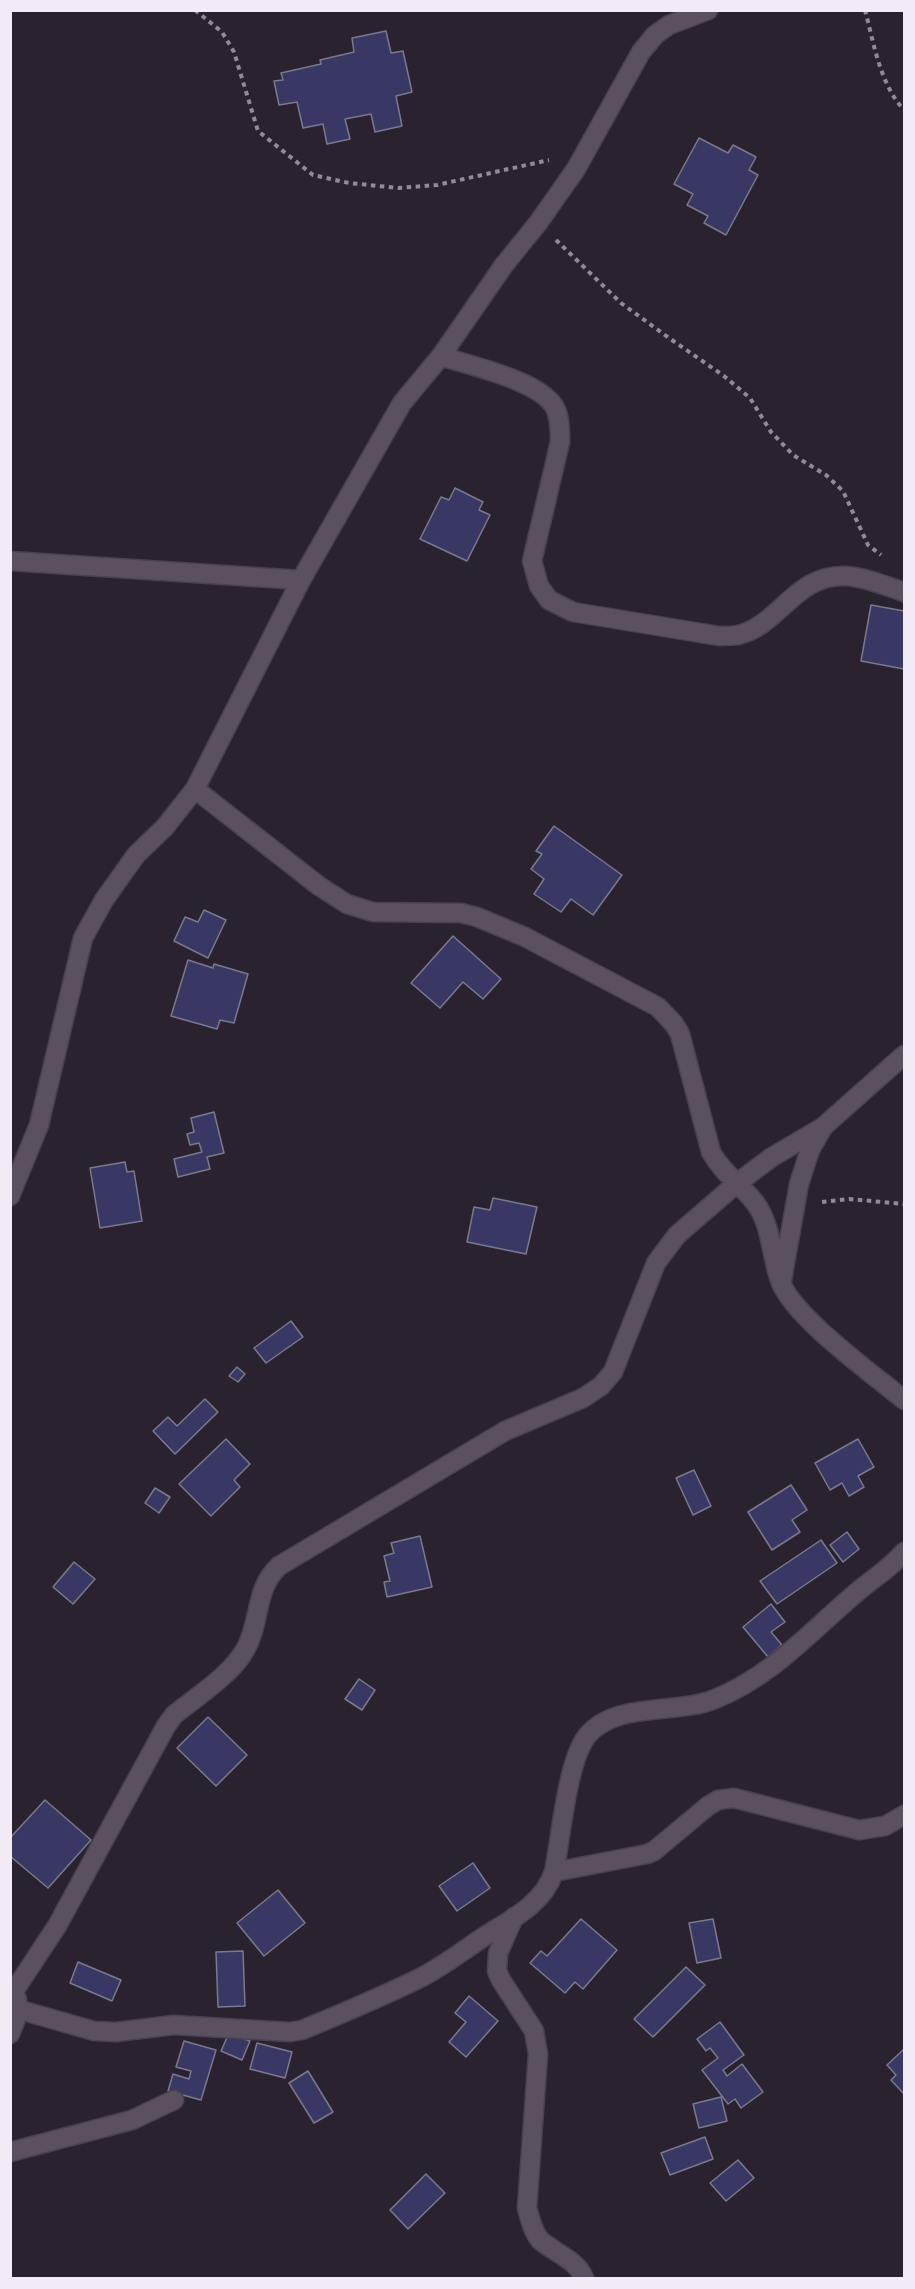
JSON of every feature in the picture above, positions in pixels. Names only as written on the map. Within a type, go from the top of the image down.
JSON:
[{"type":"street","points":[[10,1196],[39,1125],[83,938],[104,900],[136,855],[165,827],[195,789],[301,580],[402,404],[441,356],[504,265],[576,169],[641,52],[656,35],[669,25],[708,10]]},
{"type":"street","points":[[441,356],[527,384],[542,393],[555,407],[560,442],[532,561],[540,586],[549,600],[573,612],[719,636],[739,635],[758,626],[805,587],[829,576],[848,576],[904,592]]},
{"type":"street","points":[[10,561],[301,580]]},
{"type":"street","points":[[195,789],[319,886],[347,904],[373,912],[461,913],[477,917],[525,938],[658,1007],[680,1034],[711,1152],[717,1164],[756,1205],[764,1221],[782,1284],[808,1319],[904,1400]]},
{"type":"street","points":[[10,2034],[15,2024],[17,2009],[13,1981],[57,1926],[166,1726],[174,1715],[236,1664],[246,1649],[262,1591],[272,1572],[505,1431],[573,1403],[601,1386],[613,1372],[656,1263],[677,1235],[736,1184],[772,1157],[823,1127],[904,1056]]},
{"type":"street","points":[[782,1284],[795,1204],[810,1150],[823,1127]]},
{"type":"street","points":[[17,2009],[94,2031],[135,2031],[174,2025],[290,2032],[302,2030],[422,1977],[514,1917],[543,1894],[550,1884],[569,1788],[579,1749],[587,1735],[604,1721],[621,1715],[697,1705],[716,1699],[744,1683],[784,1658],[859,1591],[884,1573],[904,1552]]},
{"type":"street","points":[[554,1872],[647,1854],[718,1800],[734,1798],[859,1830],[885,1826],[904,1815]]},
{"type":"street","points":[[514,1917],[496,1962],[501,1980],[534,2031],[538,2047],[527,2208],[530,2222],[539,2239],[579,2268],[584,2278]]},
{"type":"street","points":[[10,2152],[132,2120],[174,2100]]},
{"type":"path","points":[[195,10],[222,32],[234,52],[258,131],[313,175],[349,183],[398,188],[436,185],[585,152]]},
{"type":"path","points":[[865,10],[882,70],[894,98],[904,110]]},
{"type":"path","points":[[537,223],[621,303],[724,376],[750,398],[771,432],[793,455],[826,475],[843,492],[868,545],[883,556]]},
{"type":"path","points":[[795,1204],[849,1199],[904,1204]]},
{"type":"building","points":[[386,31],[391,53],[403,51],[412,92],[396,96],[402,126],[375,132],[371,114],[345,119],[350,139],[327,144],[323,124],[303,128],[297,102],[279,105],[274,81],[283,80],[281,73],[321,64],[320,60],[354,52],[352,38]]},
{"type":"building","points":[[699,138],[728,153],[733,145],[756,157],[749,170],[758,175],[726,235],[704,223],[708,216],[687,205],[693,194],[674,184]]},
{"type":"building","points":[[455,488],[483,502],[479,510],[490,515],[467,561],[420,539],[441,497],[449,500]]},
{"type":"building","points":[[871,605],[904,611],[904,669],[861,661]]},
{"type":"building","points":[[554,826],[622,875],[593,915],[571,899],[561,912],[534,894],[544,879],[531,869],[542,854],[536,851]]},
{"type":"building","points":[[204,910],[226,920],[208,958],[174,941],[185,917],[198,922]]},
{"type":"building","points":[[453,936],[501,979],[483,999],[463,982],[440,1008],[411,983]]},
{"type":"building","points":[[188,960],[213,968],[214,964],[248,974],[234,1023],[220,1020],[217,1029],[171,1016]]},
{"type":"building","points":[[214,1112],[224,1153],[207,1157],[210,1169],[178,1177],[174,1159],[202,1152],[199,1143],[190,1145],[187,1134],[194,1132],[191,1118]]},
{"type":"building","points":[[125,1162],[127,1172],[134,1171],[142,1221],[100,1228],[90,1168]]},
{"type":"building","points":[[493,1198],[537,1207],[526,1254],[467,1242],[474,1207],[490,1210]]},
{"type":"building","points":[[291,1321],[303,1337],[266,1363],[254,1348]]},
{"type":"building","points":[[237,1367],[245,1374],[238,1382],[229,1376]]},
{"type":"building","points":[[205,1399],[218,1412],[175,1454],[153,1431],[168,1417],[177,1426]]},
{"type":"building","points":[[226,1439],[250,1464],[234,1480],[240,1487],[211,1516],[179,1484]]},
{"type":"building","points":[[858,1439],[874,1467],[858,1476],[864,1487],[849,1496],[842,1483],[830,1490],[815,1463]]},
{"type":"building","points":[[694,1470],[711,1506],[693,1515],[676,1478]]},
{"type":"building","points":[[791,1485],[807,1510],[792,1520],[800,1532],[772,1550],[748,1512]]},
{"type":"building","points":[[155,1488],[170,1497],[159,1513],[145,1503]]},
{"type":"building","points":[[847,1532],[859,1549],[843,1562],[830,1545]]},
{"type":"building","points":[[420,1536],[432,1587],[387,1597],[384,1582],[390,1581],[384,1556],[394,1553],[391,1543]]},
{"type":"building","points":[[821,1540],[837,1563],[777,1604],[760,1581]]},
{"type":"building","points":[[74,1562],[95,1579],[73,1604],[53,1587]]},
{"type":"building","points":[[771,1604],[785,1622],[771,1632],[782,1645],[768,1657],[743,1627]]},
{"type":"building","points":[[359,1679],[375,1690],[362,1710],[345,1699]]},
{"type":"building","points":[[208,1717],[247,1755],[216,1786],[177,1748]]},
{"type":"building","points":[[45,1800],[91,1840],[48,1888],[10,1856],[10,1838]]},
{"type":"building","points":[[473,1863],[490,1888],[457,1911],[439,1886]]},
{"type":"building","points":[[278,1890],[305,1923],[264,1956],[237,1923]]},
{"type":"building","points":[[581,1919],[617,1950],[583,1989],[575,1982],[565,1993],[530,1963],[541,1951],[547,1956]]},
{"type":"building","points":[[713,1919],[721,1958],[697,1963],[689,1923]]},
{"type":"building","points":[[243,1951],[245,2006],[218,2007],[216,1952]]},
{"type":"building","points":[[78,1962],[121,1980],[112,2001],[70,1983]]},
{"type":"building","points":[[686,1967],[705,1985],[653,2037],[634,2019]]},
{"type":"building","points":[[469,1996],[498,2021],[466,2057],[449,2042],[466,2022],[455,2013]]},
{"type":"building","points":[[720,2022],[744,2055],[723,2070],[727,2076],[742,2064],[763,2092],[741,2108],[735,2099],[728,2104],[702,2070],[718,2058],[710,2048],[706,2051],[697,2039]]},
{"type":"building","points":[[229,2033],[250,2041],[242,2060],[221,2051]]},
{"type":"building","points":[[184,2041],[216,2050],[201,2100],[168,2091],[173,2074],[189,2079],[191,2071],[176,2067]]},
{"type":"building","points":[[257,2043],[292,2052],[285,2078],[250,2069]]},
{"type":"building","points":[[904,2049],[904,2094],[891,2080],[896,2075],[887,2065]]},
{"type":"building","points":[[308,2071],[333,2112],[314,2123],[289,2083]]},
{"type":"building","points":[[721,2097],[727,2121],[699,2128],[693,2104]]},
{"type":"building","points":[[705,2137],[713,2159],[670,2175],[661,2153]]},
{"type":"building","points":[[738,2160],[754,2178],[726,2201],[710,2183]]},
{"type":"building","points":[[426,2174],[445,2193],[408,2229],[390,2210]]}]
